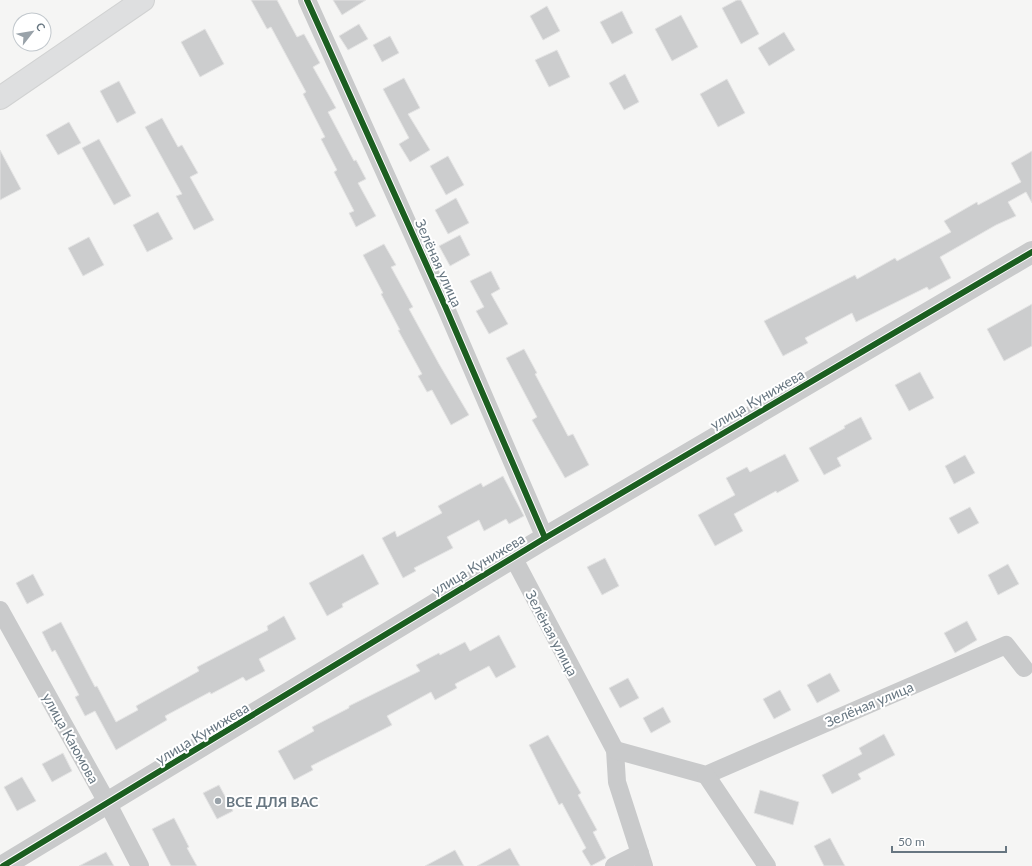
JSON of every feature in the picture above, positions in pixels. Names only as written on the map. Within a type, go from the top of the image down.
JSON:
[{"type":"highway","points":[[0,98],[143,0]]},
{"type":"street","name":"Зелёная улица","points":[[307,0],[445,306],[545,538]]},
{"type":"street","name":"улица Кунижева","points":[[3,866],[108,804],[512,557],[1032,252]]},
{"type":"street","name":"Зелёная улица","points":[[512,557],[615,750],[617,782],[642,859],[614,866]]},
{"type":"street","name":"улица Каюмова","points":[[0,610],[108,804],[140,866]]},
{"type":"street","name":"Зелёная улица","points":[[706,775],[1006,644],[1024,668]]},
{"type":"street","points":[[615,750],[706,775],[767,866]]},
{"type":"building","points":[[251,0],[277,0],[297,37],[304,34],[320,63],[313,67],[336,108],[328,112],[354,161],[356,160],[366,179],[358,183],[376,216],[356,227],[349,213],[354,211],[334,172],[337,170],[321,139],[325,137],[303,94],[306,92],[271,27],[267,29]]},
{"type":"building","points":[[333,0],[366,0],[342,15]]},
{"type":"building","points":[[737,0],[741,0],[759,34],[741,44],[722,8]]},
{"type":"building","points":[[547,6],[560,31],[543,40],[530,16]]},
{"type":"building","points":[[622,11],[633,33],[612,44],[600,22]]},
{"type":"building","points":[[681,15],[698,47],[672,61],[655,29]]},
{"type":"building","points":[[359,24],[368,39],[348,50],[339,36]]},
{"type":"building","points":[[205,29],[224,64],[200,77],[181,42]]},
{"type":"building","points":[[784,32],[795,50],[769,66],[758,48]]},
{"type":"building","points":[[390,36],[399,53],[382,62],[373,45]]},
{"type":"building","points":[[557,50],[570,77],[549,87],[535,60]]},
{"type":"building","points":[[625,74],[639,102],[624,110],[609,83]]},
{"type":"building","points":[[404,78],[420,108],[408,114],[430,150],[410,162],[399,144],[409,138],[383,89]]},
{"type":"building","points":[[727,79],[745,113],[718,127],[700,94]]},
{"type":"building","points":[[119,81],[136,113],[117,123],[100,91]]},
{"type":"building","points":[[162,118],[178,147],[182,145],[198,173],[190,177],[214,220],[194,230],[176,196],[182,194],[145,127]]},
{"type":"building","points":[[69,122],[81,143],[58,155],[46,135]]},
{"type":"building","points":[[99,139],[131,196],[114,205],[82,148]]},
{"type":"building","points":[[0,150],[21,189],[0,200]]},
{"type":"building","points":[[1032,151],[1032,203],[1026,192],[1008,202],[1016,216],[996,225],[940,257],[951,278],[929,290],[927,287],[856,322],[852,313],[805,338],[808,343],[783,356],[764,321],[855,275],[857,279],[895,258],[897,261],[951,232],[944,221],[977,202],[978,205],[1021,182],[1011,163]]},
{"type":"building","points":[[448,156],[464,185],[446,195],[430,166]]},
{"type":"building","points":[[456,198],[469,223],[448,234],[435,210]]},
{"type":"building","points":[[158,212],[173,239],[147,252],[133,225]]},
{"type":"building","points":[[460,235],[470,255],[450,266],[439,246]]},
{"type":"building","points":[[89,237],[104,265],[83,276],[68,248]]},
{"type":"building","points":[[384,244],[396,265],[391,267],[413,307],[409,309],[469,415],[451,425],[432,390],[427,392],[418,376],[422,374],[398,330],[400,330],[381,294],[383,293],[363,255]]},
{"type":"building","points":[[491,271],[500,289],[491,294],[508,324],[489,334],[476,311],[484,307],[470,281]]},
{"type":"building","points":[[1032,304],[1032,346],[1004,361],[987,329]]},
{"type":"building","points":[[524,349],[537,373],[535,374],[568,436],[573,434],[589,465],[565,478],[532,420],[537,417],[506,358]]},
{"type":"building","points":[[920,372],[934,398],[909,411],[895,385]]},
{"type":"building","points":[[861,417],[872,439],[837,458],[841,466],[824,475],[809,448],[845,428],[844,426]]},
{"type":"building","points":[[785,454],[799,481],[777,493],[776,491],[734,514],[743,531],[715,546],[698,515],[735,495],[726,478],[747,467],[750,472]]},
{"type":"building","points":[[965,455],[975,473],[954,484],[945,466]]},
{"type":"building","points":[[503,476],[524,516],[509,524],[506,519],[484,531],[479,520],[447,537],[453,548],[414,568],[416,571],[403,578],[382,538],[395,531],[397,537],[442,513],[438,506],[481,483],[483,487]]},
{"type":"building","points":[[970,507],[979,523],[958,534],[949,518]]},
{"type":"building","points":[[363,554],[379,584],[342,604],[343,607],[327,616],[309,583]]},
{"type":"building","points":[[605,558],[619,586],[602,595],[587,567]]},
{"type":"building","points":[[1008,564],[1019,584],[998,595],[988,575]]},
{"type":"building","points":[[33,574],[44,595],[27,604],[16,583]]},
{"type":"building","points":[[284,616],[296,639],[259,659],[265,671],[246,681],[243,677],[211,694],[210,692],[165,716],[167,720],[116,750],[95,711],[85,716],[75,697],[79,695],[55,650],[52,652],[42,632],[61,622],[95,687],[97,686],[116,722],[138,710],[136,706],[199,671],[197,667],[268,630],[267,626]]},
{"type":"building","points":[[967,621],[977,640],[955,653],[944,633]]},
{"type":"building","points":[[499,635],[516,667],[496,678],[489,666],[455,684],[457,688],[435,700],[431,692],[387,716],[392,725],[311,766],[313,770],[294,780],[278,751],[314,731],[312,727],[349,708],[349,706],[420,671],[416,665],[465,642],[470,651]]},
{"type":"building","points":[[830,673],[840,691],[817,703],[807,685]]},
{"type":"building","points":[[628,678],[639,698],[620,708],[609,688]]},
{"type":"building","points":[[780,690],[791,710],[774,719],[763,699]]},
{"type":"building","points":[[663,707],[671,722],[651,733],[643,718]]},
{"type":"building","points":[[884,734],[895,755],[858,774],[861,779],[832,794],[822,775],[862,754],[859,748]]},
{"type":"building","points":[[548,735],[581,793],[578,795],[597,830],[593,832],[606,858],[591,866],[582,851],[586,848],[562,803],[559,805],[529,745]]},
{"type":"building","points":[[63,753],[72,771],[52,782],[42,764]]},
{"type":"building","points":[[22,777],[36,801],[17,811],[4,787]]},
{"type":"building","points":[[219,785],[233,811],[217,819],[203,793]]},
{"type":"building","points":[[760,790],[799,802],[793,825],[754,813]]},
{"type":"building","points":[[174,818],[189,847],[187,848],[197,866],[171,866],[152,829]]},
{"type":"building","points":[[830,838],[845,866],[824,866],[814,846]]},
{"type":"building","points":[[510,848],[520,866],[477,866]]},
{"type":"building","points":[[455,850],[464,866],[425,866]]},
{"type":"building","points":[[106,852],[114,866],[79,866]]},
{"type":"cycle path","points":[[307,0],[445,306],[545,538]]},
{"type":"cycle path","points":[[3,866],[545,538],[1032,252]]},
{"type":"place","name":"ВСЕ ДЛЯ ВАС","points":[[218,801]]}]
